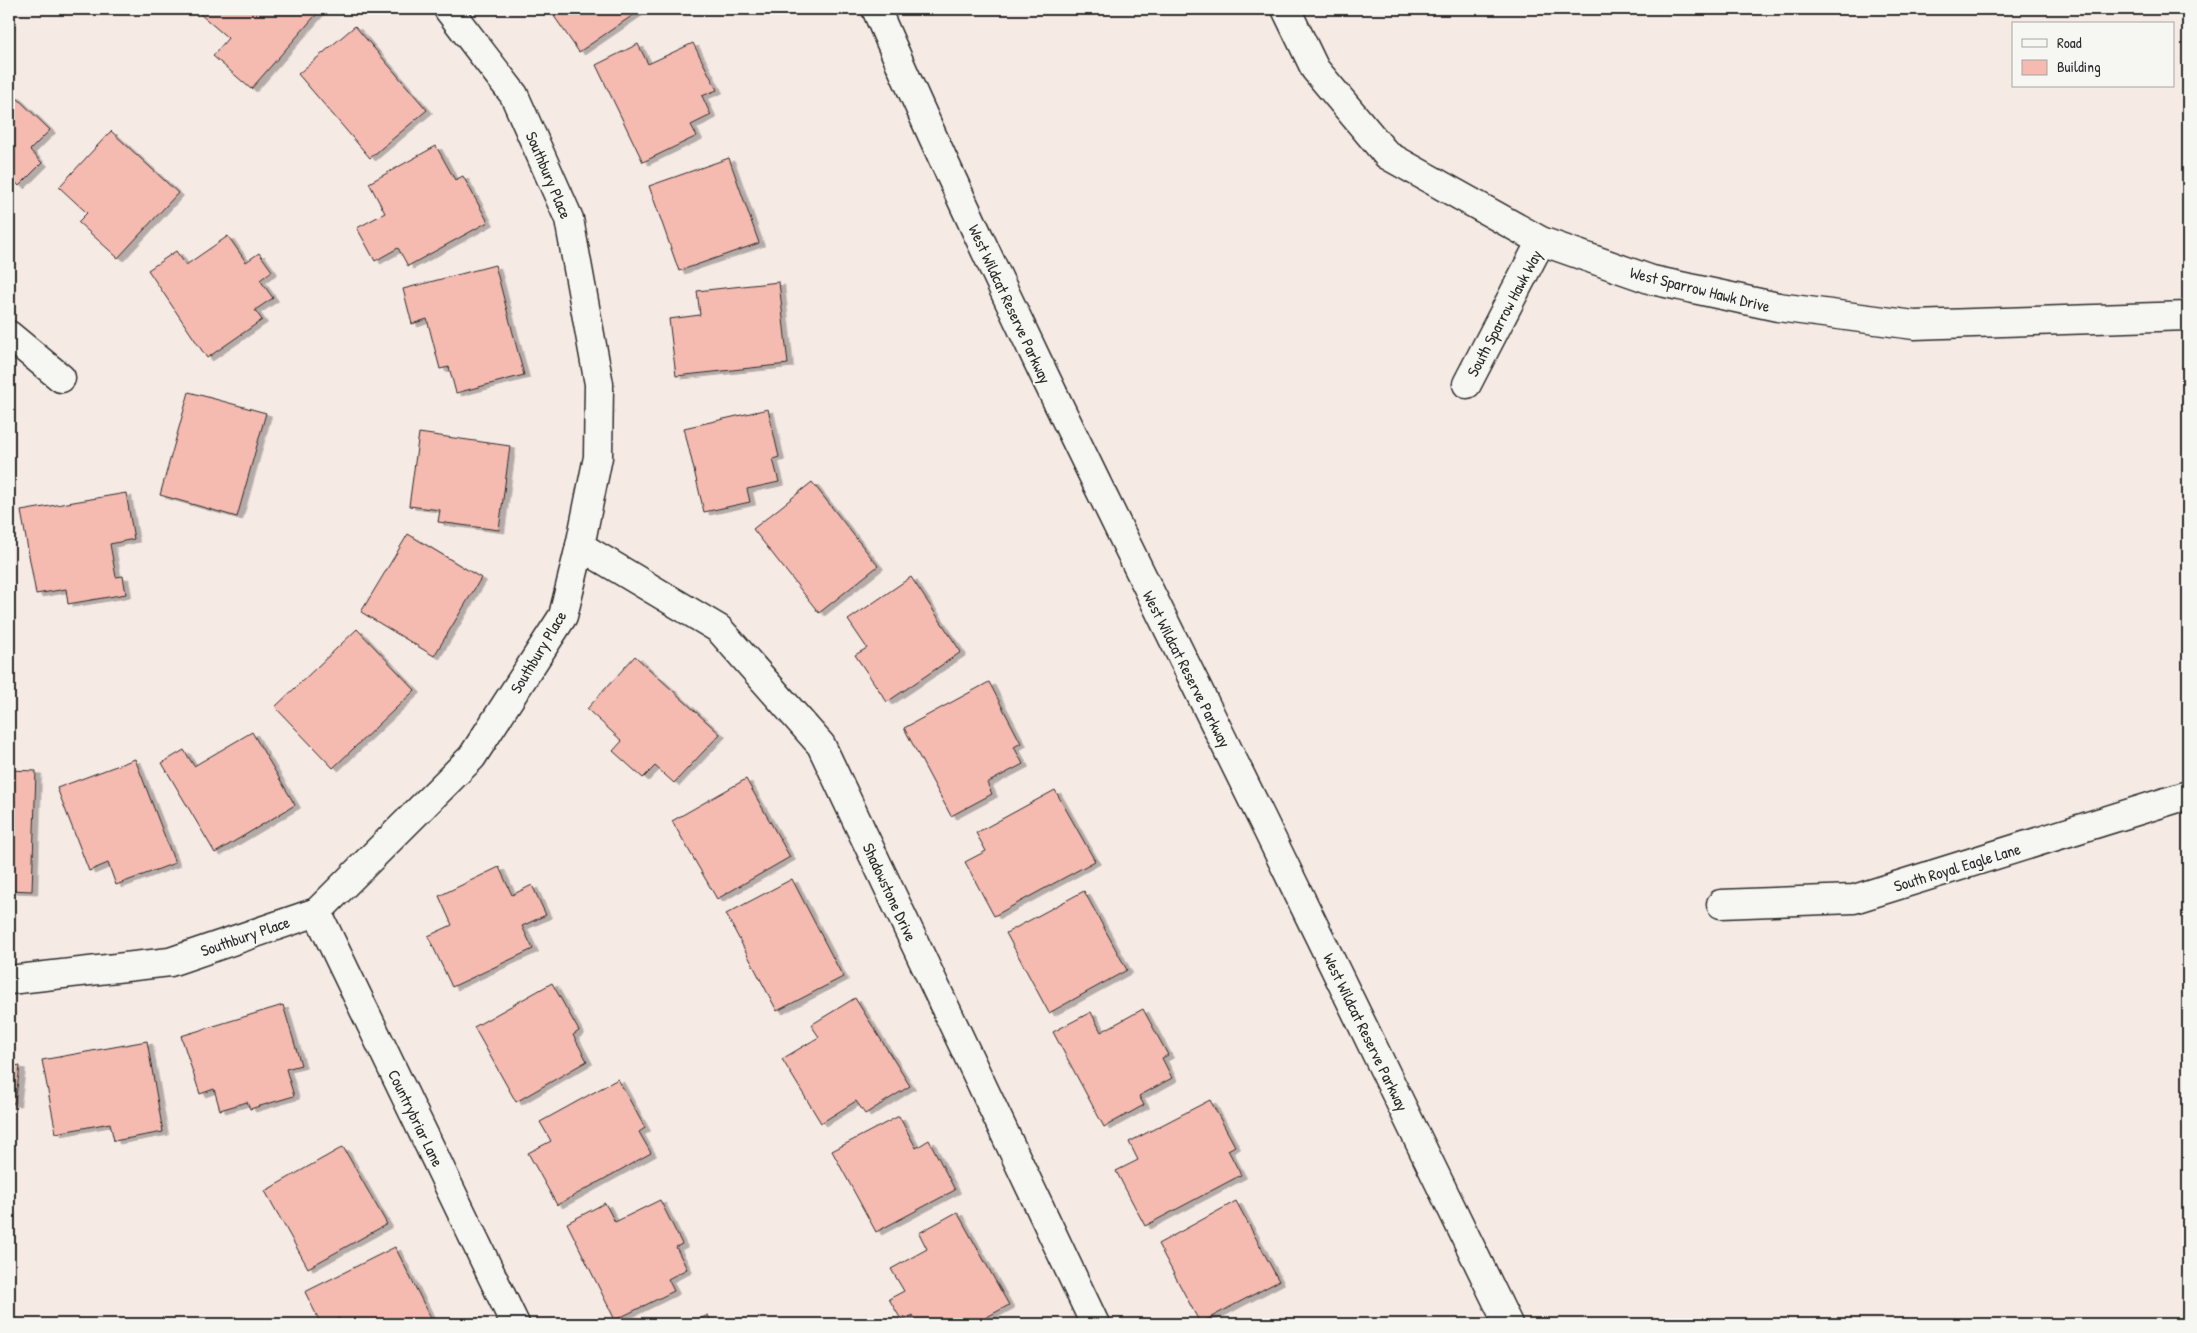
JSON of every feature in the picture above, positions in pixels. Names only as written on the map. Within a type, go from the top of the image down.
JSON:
[{"type":"street","name":"Southbury Place","points":[[9,980],[170,962],[317,912],[472,758],[563,616],[580,546],[598,457],[599,384],[568,219],[514,95],[448,9]]},
{"type":"street","name":"West Wildcat Reserve Parkway","points":[[876,9],[938,150],[1123,541],[1268,832],[1508,1324]]},
{"type":"street","name":"West Sparrow Hawk Drive","points":[[1286,9],[1315,69],[1386,155],[1541,242],[1652,280],[1778,308],[1914,325],[2188,316]]},
{"type":"street","name":"South Sparrow Hawk Way","points":[[1467,384],[1541,242]]},
{"type":"street","points":[[9,334],[61,378]]},
{"type":"street","name":"Shadowstone Drive","points":[[580,546],[719,629],[821,745],[1095,1324]]},
{"type":"street","name":"South Royal Eagle Lane","points":[[1720,904],[1854,899],[2188,796]]},
{"type":"street","name":"Countrybriar Lane","points":[[317,912],[515,1324]]},
{"type":"building","points":[[204,9],[321,9],[251,89],[213,56],[228,38],[200,14]]},
{"type":"building","points":[[549,9],[642,9],[579,52]]},
{"type":"building","points":[[355,26],[427,110],[370,158],[298,74]]},
{"type":"building","points":[[693,43],[717,90],[702,96],[711,115],[691,125],[697,136],[643,162],[596,65],[638,44],[648,64]]},
{"type":"building","points":[[14,95],[50,130],[30,150],[42,163],[19,186],[9,175],[9,101]]},
{"type":"building","points":[[111,131],[178,193],[118,258],[78,222],[87,213],[59,187]]},
{"type":"building","points":[[436,146],[455,180],[463,176],[488,222],[408,266],[398,248],[375,261],[357,228],[385,213],[369,183]]},
{"type":"building","points":[[729,158],[759,243],[679,271],[649,186]]},
{"type":"building","points":[[228,236],[246,262],[259,253],[272,271],[260,280],[273,298],[255,310],[262,320],[207,358],[148,270],[176,251],[186,265]]},
{"type":"building","points":[[495,265],[524,375],[456,393],[449,367],[440,369],[427,319],[412,324],[403,289]]},
{"type":"building","points":[[779,282],[788,364],[676,376],[669,319],[700,315],[697,291]]},
{"type":"building","points":[[189,392],[266,413],[237,517],[160,495]]},
{"type":"building","points":[[768,409],[779,457],[773,459],[779,482],[747,489],[750,502],[704,512],[684,428]]},
{"type":"building","points":[[419,433],[510,446],[499,530],[438,522],[440,510],[409,506]]},
{"type":"building","points":[[812,482],[878,566],[819,613],[753,529]]},
{"type":"building","points":[[126,493],[134,539],[110,544],[116,577],[123,576],[126,594],[68,604],[66,589],[36,594],[21,511]]},
{"type":"building","points":[[408,534],[481,578],[434,656],[361,612]]},
{"type":"building","points":[[911,577],[961,652],[887,702],[855,655],[867,648],[848,620]]},
{"type":"building","points":[[357,629],[415,690],[333,768],[275,707]]},
{"type":"building","points":[[635,656],[720,734],[674,783],[655,766],[643,778],[613,751],[622,741],[587,709]]},
{"type":"building","points":[[989,682],[1021,743],[1014,747],[1023,764],[987,783],[992,794],[951,816],[904,728]]},
{"type":"building","points":[[252,732],[295,805],[215,853],[162,763],[184,750],[194,766]]},
{"type":"building","points":[[135,759],[175,863],[116,885],[108,863],[89,871],[57,788]]},
{"type":"building","points":[[9,770],[36,771],[32,891],[9,890]]},
{"type":"building","points":[[746,779],[790,857],[717,899],[672,821]]},
{"type":"building","points":[[1055,790],[1095,861],[994,916],[965,862],[986,851],[976,833]]},
{"type":"building","points":[[499,867],[512,895],[532,885],[546,915],[522,926],[533,949],[452,987],[428,936],[452,925],[439,896]]},
{"type":"building","points":[[792,879],[843,977],[777,1011],[726,914]]},
{"type":"building","points":[[1084,891],[1127,970],[1049,1013],[1006,933]]},
{"type":"building","points":[[552,983],[579,1031],[573,1035],[587,1061],[516,1102],[474,1027]]},
{"type":"building","points":[[855,998],[910,1086],[865,1114],[856,1101],[821,1123],[782,1059],[819,1037],[811,1025]]},
{"type":"building","points":[[283,1005],[301,1065],[286,1069],[294,1096],[250,1109],[247,1102],[220,1110],[214,1089],[200,1094],[181,1036]]},
{"type":"building","points":[[1143,1009],[1168,1055],[1162,1058],[1172,1078],[1139,1096],[1144,1105],[1104,1127],[1053,1032],[1091,1012],[1101,1032]]},
{"type":"building","points":[[147,1041],[163,1132],[114,1141],[110,1123],[56,1133],[42,1060]]},
{"type":"building","points":[[9,1064],[20,1066],[15,1103],[9,1103]]},
{"type":"building","points":[[618,1079],[645,1128],[639,1132],[651,1153],[557,1205],[528,1153],[551,1141],[540,1122]]},
{"type":"building","points":[[1210,1100],[1235,1146],[1228,1150],[1241,1175],[1145,1226],[1116,1171],[1138,1160],[1129,1142]]},
{"type":"building","points":[[899,1116],[916,1148],[929,1140],[955,1190],[876,1232],[832,1151]]},
{"type":"building","points":[[343,1147],[387,1224],[308,1268],[265,1191]]},
{"type":"building","points":[[660,1200],[682,1244],[676,1247],[687,1269],[668,1279],[674,1291],[615,1320],[567,1223],[605,1203],[615,1222]]},
{"type":"building","points":[[1236,1201],[1279,1281],[1200,1323],[1158,1244]]},
{"type":"building","points":[[957,1212],[1009,1305],[974,1324],[918,1324],[913,1315],[902,1321],[889,1299],[904,1291],[891,1269],[927,1249],[919,1233]]},
{"type":"building","points":[[395,1247],[434,1324],[342,1324],[339,1318],[327,1324],[321,1324],[305,1292]]},
{"type":"building","points":[[708,1315],[712,1324],[690,1324]]}]
